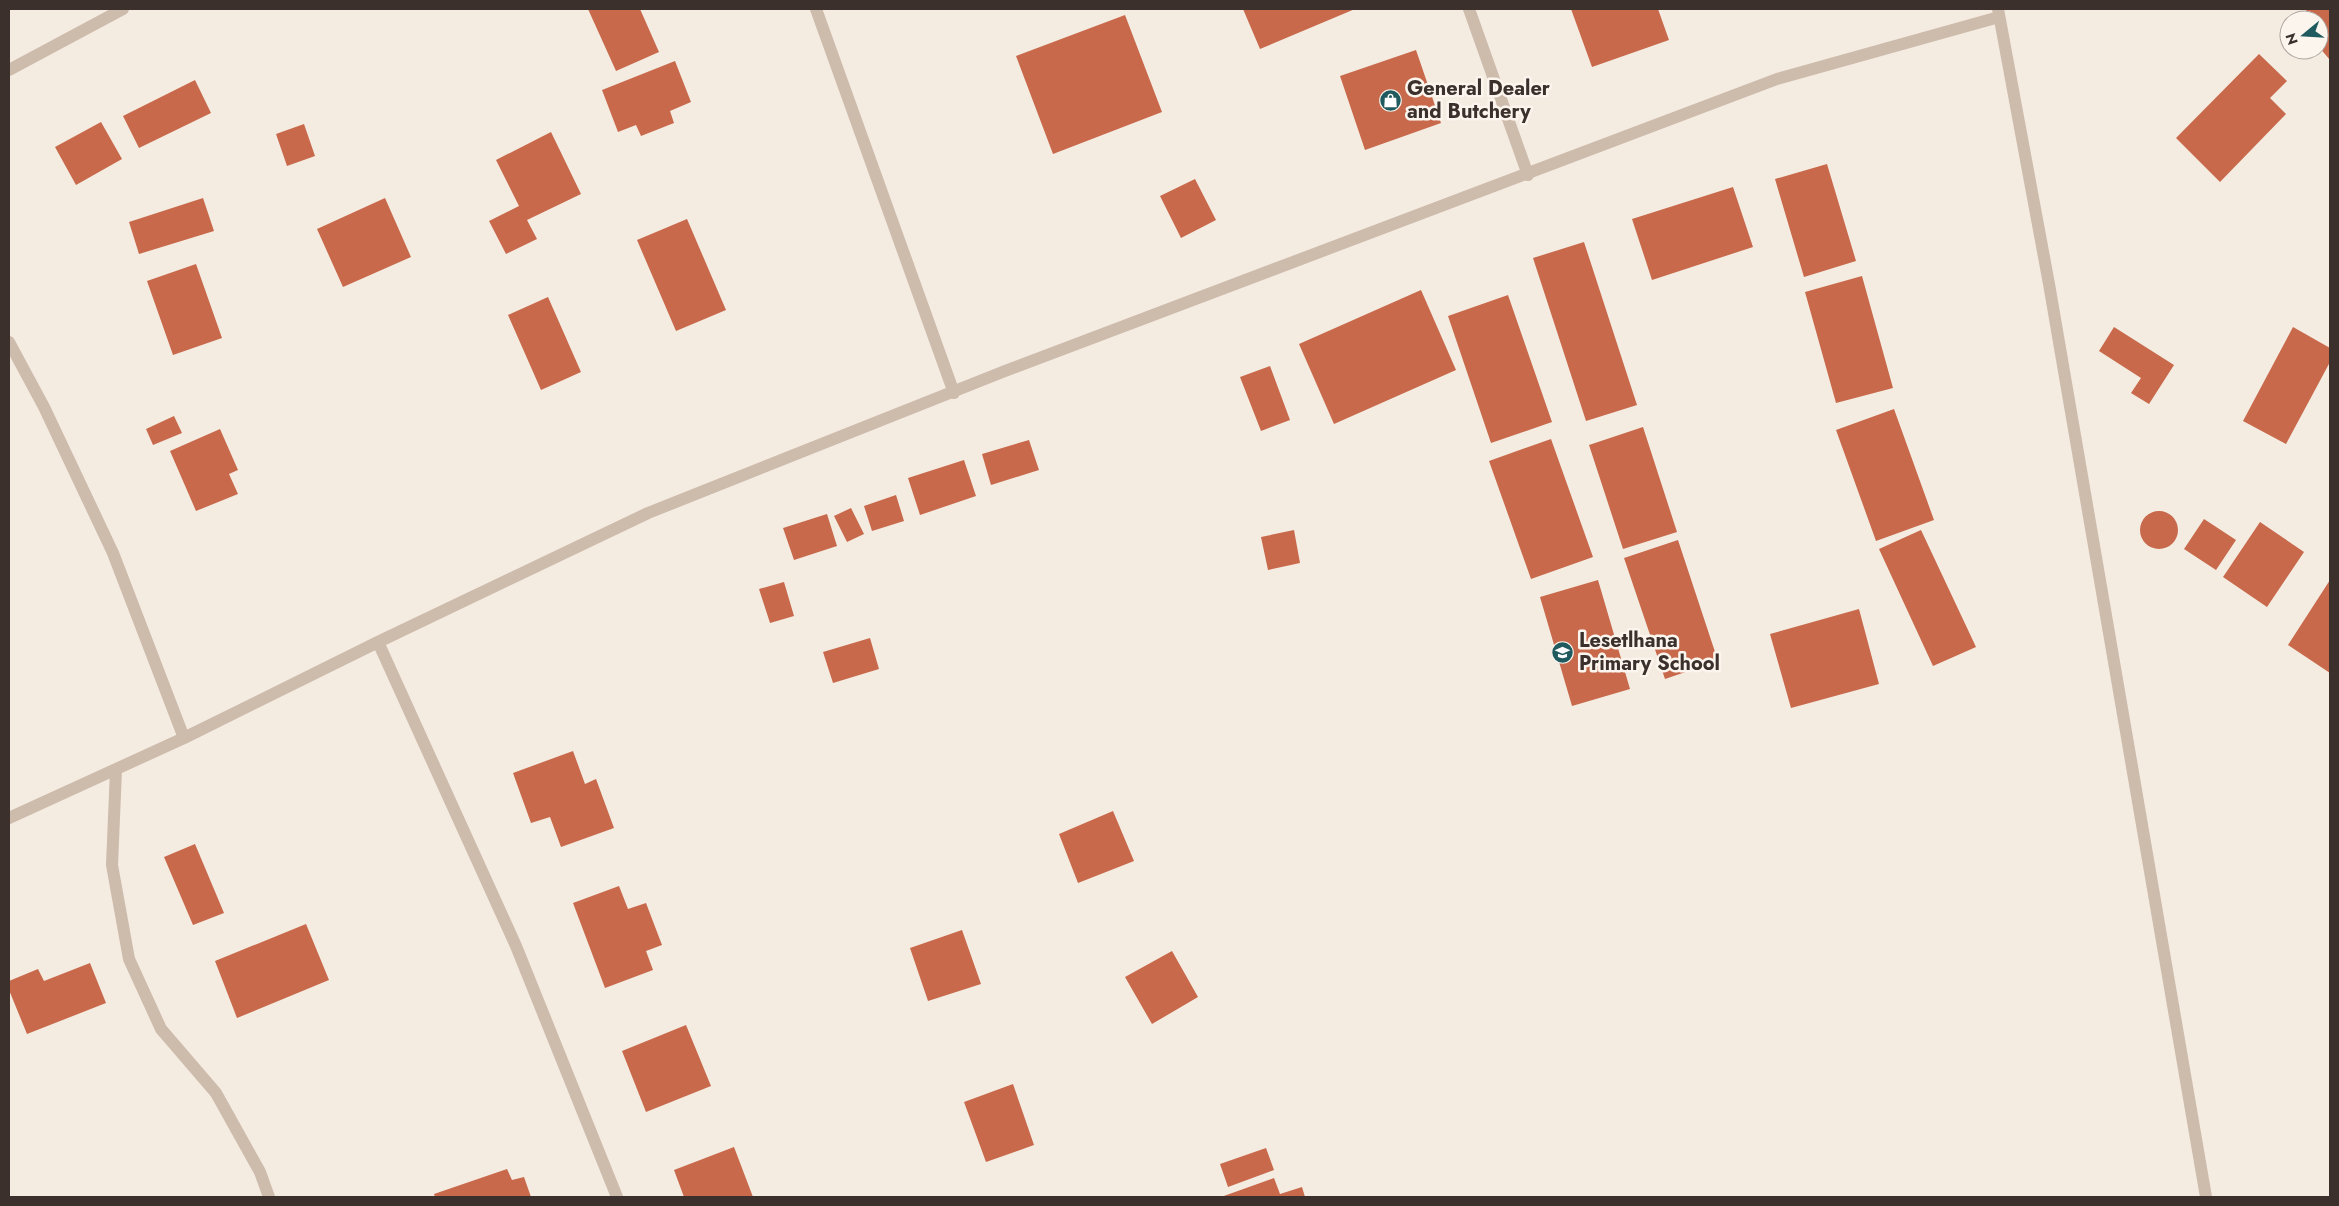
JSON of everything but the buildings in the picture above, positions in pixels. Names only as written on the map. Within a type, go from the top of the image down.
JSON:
[{"type":"street","points":[[9,70],[123,9]]},
{"type":"street","points":[[816,9],[954,393]]},
{"type":"street","points":[[1469,9],[1528,175]]},
{"type":"street","points":[[9,818],[184,738],[378,642],[648,513],[954,393],[1005,371],[1528,175],[1777,79],[1999,13],[2050,294],[2206,1197]]},
{"type":"street","points":[[9,342],[44,407],[113,553],[184,738]]},
{"type":"street","points":[[378,642],[516,946],[617,1197]]},
{"type":"street","points":[[116,770],[112,866],[129,959],[161,1029],[216,1094],[260,1172],[270,1197]]},
{"type":"place","name":"General Dealer and Butchery","points":[[1391,100]]},
{"type":"place","name":"Lesetlhana Primary School","points":[[1563,652]]}]
